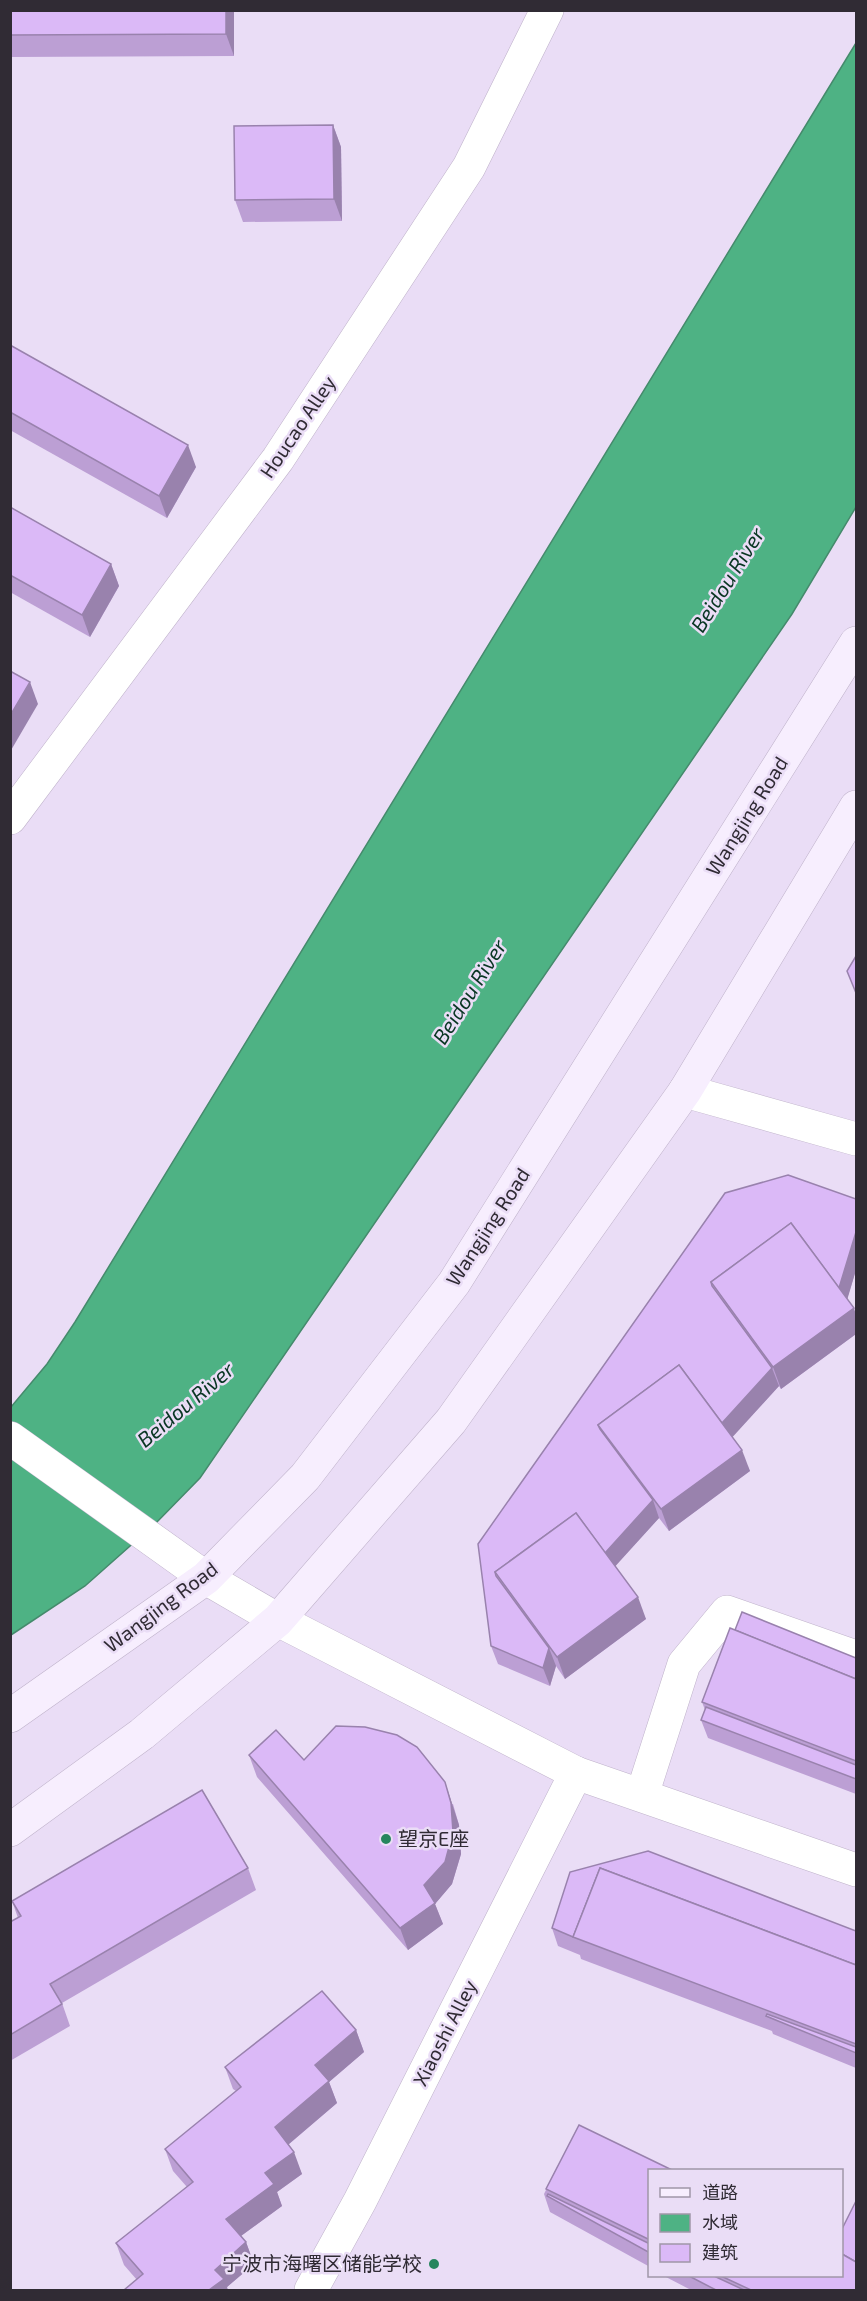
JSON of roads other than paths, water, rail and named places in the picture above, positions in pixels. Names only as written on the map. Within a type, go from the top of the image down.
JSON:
[{"type":"main road","name":"Wangjing Road","points":[[10,1716],[206,1578],[305,1477],[454,1283],[856,643]]},
{"type":"main road","points":[[10,1830],[142,1734],[278,1620],[451,1421],[685,1091],[856,807]]},
{"type":"street","name":"Houcao Alley","points":[[10,818],[278,459],[469,167],[547,10]]},
{"type":"street","points":[[685,1091],[856,1139]]},
{"type":"street","points":[[10,1438],[206,1578],[278,1620],[576,1773],[856,1870]]},
{"type":"street","points":[[642,1796],[684,1664],[727,1612],[856,1657]]},
{"type":"street","name":"Xiaoshi Alley","points":[[311,2290],[360,2201],[576,1773]]},
{"type":"water","name":"Beidou River","points":[[856,43],[856,507],[792,614],[200,1478],[156,1523],[85,1586],[11,1635],[11,1407],[47,1364],[75,1322]]},
{"type":"place","name":"望京E座","points":[[386,1839]]},
{"type":"place","name":"宁波市海曙区储能学校","points":[[434,2264]]}]
